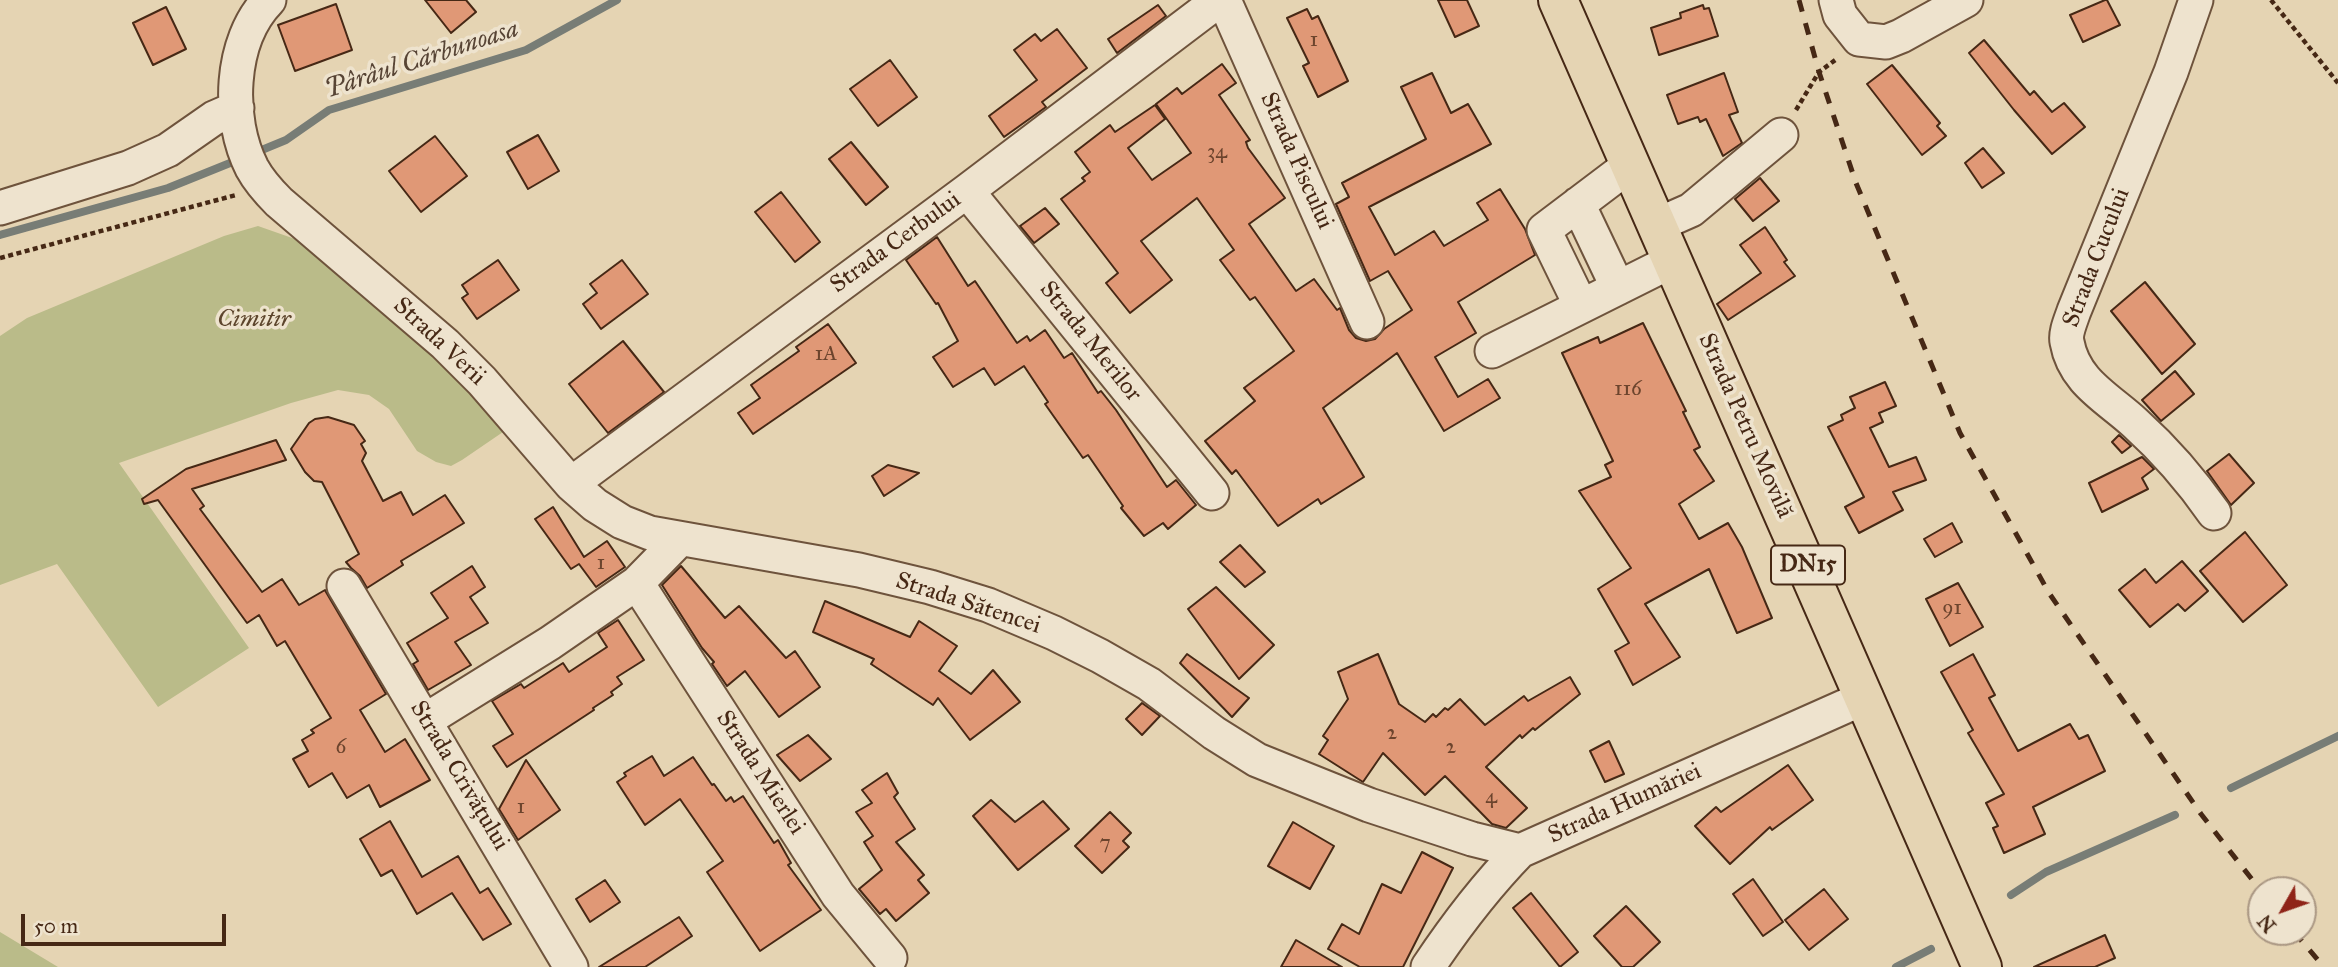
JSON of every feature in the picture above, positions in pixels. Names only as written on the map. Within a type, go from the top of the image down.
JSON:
[{"type":"main road","name":"Strada Petru Movilă","points":[[1558,0],[1866,697],[1982,967]]},
{"type":"street","points":[[249,151],[237,72],[244,39],[257,12],[269,0]]},
{"type":"street","name":"Strada Cerbului","points":[[571,484],[1222,0]]},
{"type":"street","name":"Strada Piscului","points":[[1222,0],[1367,322]]},
{"type":"street","points":[[1836,0],[1840,15],[1859,39],[1886,42],[1966,0]]},
{"type":"street","name":"Strada Cucului","points":[[2196,0],[2171,72],[2074,311],[2066,340],[2076,368],[2093,391],[2134,422],[2190,478],[2214,513]]},
{"type":"street","points":[[0,208],[128,168],[168,150],[214,118],[249,151]]},
{"type":"street","points":[[1657,225],[1691,209],[1784,125]]},
{"type":"street","name":"Strada Verii","points":[[249,151],[309,229],[445,344],[482,381],[571,484],[595,505],[622,522],[650,534],[680,539]]},
{"type":"street","points":[[1581,306],[1544,230],[1630,165]]},
{"type":"street","name":"Strada Merilor","points":[[967,191],[1212,493]]},
{"type":"street","points":[[1578,204],[1618,288]]},
{"type":"street","points":[[1492,351],[1672,261]]},
{"type":"street","points":[[426,720],[550,643],[637,583],[680,539]]},
{"type":"street","name":"Strada Sătencei","points":[[680,539],[859,570],[930,587],[988,605],[1054,633],[1149,684],[1214,733],[1257,760],[1369,805],[1472,839],[1520,851]]},
{"type":"street","name":"Strada Mierlei","points":[[637,583],[838,895],[890,958]]},
{"type":"street","name":"Strada Crivățului","points":[[344,586],[571,967]]},
{"type":"street","name":"Strada Humăriei","points":[[1428,967],[1460,918],[1484,888],[1520,851],[1866,697]]},
{"type":"path","points":[[2271,0],[2338,83]]},
{"type":"path","points":[[1784,125],[1798,108],[1819,72],[1840,56]]},
{"type":"path","points":[[0,258],[181,208],[249,151]]},
{"type":"green space","name":"Cimitir","points":[[258,226],[295,239],[356,281],[428,342],[503,432],[451,466],[436,462],[417,451],[389,409],[369,395],[338,390],[291,403],[119,463],[249,648],[158,707],[57,564],[0,585],[0,336],[27,318],[224,236]]},
{"type":"green space","points":[[0,932],[58,967],[0,967]]},
{"type":"building","points":[[425,0],[466,0],[476,12],[451,33]]},
{"type":"building","points":[[1438,0],[1467,0],[1479,26],[1455,37]]},
{"type":"building","points":[[2105,0],[2120,25],[2083,42],[2070,15]]},
{"type":"building","points":[[336,4],[352,50],[295,71],[278,25]]},
{"type":"building","points":[[1158,5],[1166,16],[1117,53],[1108,39]]},
{"type":"building","points":[[1703,5],[1704,9],[1709,8],[1718,36],[1659,55],[1651,28],[1681,18],[1680,13]]},
{"type":"building","points":[[166,7],[186,49],[153,65],[133,23]]},
{"type":"building","points":[[1307,9],[1312,19],[1318,16],[1348,81],[1318,97],[1303,66],[1309,63],[1287,18]]},
{"type":"building","points":[[1057,29],[1087,68],[1042,102],[1046,107],[1004,137],[989,116],[1037,80],[1014,50],[1035,34],[1041,41]]},
{"type":"building","points":[[1984,40],[2030,95],[2034,91],[2052,112],[2064,103],[2085,127],[2052,154],[1969,53]]},
{"type":"building","points":[[890,60],[917,97],[878,126],[850,89]]},
{"type":"building","points":[[1222,64],[1236,83],[1219,95],[1250,140],[1246,142],[1248,148],[1285,198],[1249,224],[1296,291],[1314,279],[1337,310],[1340,308],[1349,330],[1356,338],[1366,341],[1375,339],[1384,329],[1412,310],[1388,271],[1370,281],[1336,204],[1349,197],[1342,183],[1426,139],[1401,87],[1432,73],[1451,113],[1468,104],[1491,144],[1369,207],[1395,255],[1434,231],[1444,246],[1488,220],[1477,203],[1500,189],[1525,229],[1535,255],[1458,302],[1476,333],[1435,357],[1458,397],[1488,379],[1500,398],[1444,431],[1397,353],[1323,408],[1364,477],[1321,504],[1318,499],[1278,526],[1236,470],[1232,474],[1205,441],[1255,401],[1244,388],[1294,351],[1255,297],[1250,300],[1220,260],[1234,250],[1197,198],[1141,241],[1172,280],[1130,313],[1106,283],[1118,273],[1061,199],[1085,181],[1082,178],[1090,172],[1075,152],[1110,125],[1115,132],[1155,105],[1165,119],[1128,148],[1152,180],[1191,153],[1156,104],[1177,88],[1182,94]]},
{"type":"building","points":[[1892,65],[1940,123],[1937,126],[1946,136],[1922,155],[1867,84]]},
{"type":"building","points":[[1724,73],[1738,112],[1729,115],[1742,143],[1723,156],[1706,119],[1700,122],[1698,117],[1678,124],[1667,95]]},
{"type":"building","points":[[538,135],[559,171],[528,189],[507,152]]},
{"type":"building","points":[[435,136],[467,176],[421,212],[389,171]]},
{"type":"building","points":[[851,142],[888,187],[866,205],[829,159]]},
{"type":"building","points":[[1983,148],[2004,173],[1982,188],[1965,163]]},
{"type":"building","points":[[1760,178],[1779,201],[1753,221],[1735,199]]},
{"type":"building","points":[[781,192],[820,242],[795,262],[755,212]]},
{"type":"building","points":[[1045,208],[1059,224],[1034,243],[1020,226]]},
{"type":"building","points":[[1765,227],[1795,276],[1728,320],[1717,304],[1761,273],[1740,245]]},
{"type":"building","points":[[937,237],[968,286],[975,281],[1017,343],[1027,336],[1030,341],[1045,330],[1064,358],[1072,353],[1098,393],[1101,391],[1116,410],[1167,487],[1176,480],[1196,505],[1168,529],[1163,523],[1144,536],[1121,508],[1123,506],[1088,455],[1083,458],[1045,404],[1048,402],[1024,366],[995,385],[984,368],[953,387],[933,357],[958,341],[938,303],[936,304],[906,260]]},
{"type":"building","points":[[498,260],[519,290],[477,319],[462,298],[468,294],[462,285]]},
{"type":"building","points":[[622,260],[648,294],[601,329],[583,304],[597,293],[590,284]]},
{"type":"building","points":[[2145,282],[2195,344],[2162,374],[2111,311]]},
{"type":"building","points":[[1643,323],[1686,411],[1683,412],[1700,447],[1694,450],[1714,481],[1679,504],[1699,539],[1728,523],[1742,547],[1772,618],[1737,633],[1709,569],[1645,604],[1680,657],[1633,685],[1615,651],[1629,643],[1598,589],[1631,568],[1579,491],[1611,477],[1605,465],[1613,461],[1562,353],[1598,337],[1600,343]]},
{"type":"building","points":[[828,324],[856,363],[753,434],[738,413],[760,398],[751,385],[799,351],[796,347]]},
{"type":"building","points":[[623,341],[664,392],[608,433],[569,384]]},
{"type":"building","points":[[2175,371],[2194,394],[2161,421],[2142,400]]},
{"type":"building","points":[[1885,382],[1896,406],[1879,413],[1883,422],[1870,428],[1889,467],[1916,457],[1926,480],[1893,492],[1903,510],[1859,533],[1845,507],[1864,497],[1828,427],[1843,420],[1841,415],[1855,408],[1850,397]]},
{"type":"building","points":[[328,417],[354,425],[365,441],[361,444],[366,453],[362,461],[383,501],[401,492],[413,515],[445,495],[464,523],[401,561],[403,565],[367,588],[346,562],[359,554],[322,482],[314,481],[305,472],[291,449],[309,423]]},
{"type":"building","points":[[2119,435],[2131,446],[2122,453],[2112,442]]},
{"type":"building","points":[[276,440],[286,460],[192,489],[204,506],[200,509],[262,592],[282,579],[299,605],[325,590],[386,694],[360,710],[385,752],[405,739],[430,780],[380,807],[369,785],[347,798],[332,773],[309,787],[293,759],[308,751],[302,740],[314,733],[311,730],[331,718],[285,641],[277,646],[259,615],[247,623],[158,500],[144,504],[142,499],[186,469]]},
{"type":"building","points":[[2229,454],[2254,483],[2231,505],[2207,471]]},
{"type":"building","points":[[2142,457],[2154,469],[2142,478],[2148,489],[2102,512],[2089,483]]},
{"type":"building","points":[[888,465],[919,473],[884,496],[872,476]]},
{"type":"building","points":[[553,507],[584,557],[607,541],[625,567],[596,587],[579,564],[571,569],[535,519]]},
{"type":"building","points":[[1952,523],[1962,542],[1935,557],[1924,539]]},
{"type":"building","points":[[2245,532],[2287,585],[2243,622],[2200,571]]},
{"type":"building","points":[[1240,545],[1265,572],[1245,587],[1220,562]]},
{"type":"building","points":[[2182,561],[2208,591],[2185,611],[2178,604],[2150,627],[2119,590],[2145,569],[2156,583]]},
{"type":"building","points":[[472,566],[485,587],[470,597],[488,623],[455,642],[471,665],[428,690],[413,664],[418,661],[407,643],[448,618],[431,593]]},
{"type":"building","points":[[681,566],[725,618],[739,606],[786,658],[795,651],[820,687],[779,717],[745,671],[727,686],[662,585]]},
{"type":"building","points":[[1958,583],[1983,627],[1950,646],[1926,599]]},
{"type":"building","points":[[1216,587],[1274,645],[1239,679],[1188,609]]},
{"type":"building","points":[[825,601],[910,637],[919,621],[957,646],[939,671],[971,694],[993,670],[1020,702],[970,740],[938,698],[933,705],[871,664],[874,659],[813,632]]},
{"type":"building","points":[[618,620],[644,660],[617,677],[622,684],[611,692],[613,695],[593,708],[594,710],[507,767],[493,746],[513,734],[492,701],[521,684],[524,688],[563,663],[569,672],[607,647],[598,633]]},
{"type":"building","points":[[1187,654],[1249,698],[1232,717],[1180,663]]},
{"type":"building","points":[[1378,654],[1399,704],[1425,722],[1433,714],[1436,717],[1445,708],[1448,710],[1460,699],[1485,725],[1524,696],[1528,701],[1570,677],[1580,694],[1535,730],[1533,728],[1522,738],[1520,735],[1486,767],[1527,808],[1506,828],[1492,824],[1445,776],[1425,795],[1383,753],[1363,782],[1319,754],[1328,740],[1323,736],[1348,699],[1338,672]]},
{"type":"building","points":[[1973,654],[1995,695],[1989,698],[2018,751],[2070,724],[2079,739],[2088,735],[2105,771],[2033,807],[2045,834],[2004,853],[1993,828],[1998,826],[1986,803],[2004,794],[1968,733],[1973,730],[1941,672]]},
{"type":"building","points":[[1142,703],[1160,716],[1142,735],[1126,719]]},
{"type":"building","points":[[808,735],[831,759],[800,781],[777,755]]},
{"type":"building","points":[[1609,741],[1624,774],[1605,782],[1590,751]]},
{"type":"building","points":[[652,756],[664,776],[693,757],[726,801],[731,797],[734,802],[743,796],[774,843],[778,840],[791,863],[788,865],[821,910],[760,951],[707,872],[723,861],[680,799],[645,825],[617,782],[626,776],[624,773]]},
{"type":"building","points":[[526,760],[560,810],[518,840],[499,809]]},
{"type":"building","points":[[1788,765],[1813,800],[1772,830],[1770,827],[1730,864],[1695,826],[1716,807],[1721,812]]},
{"type":"building","points":[[887,773],[898,793],[894,797],[915,829],[896,842],[924,875],[918,880],[929,893],[896,921],[886,909],[880,914],[859,889],[882,870],[864,842],[873,836],[856,812],[872,803],[862,790]]},
{"type":"building","points":[[991,800],[1015,822],[1043,801],[1069,829],[1018,870],[973,816]]},
{"type":"building","points":[[1110,812],[1131,833],[1123,841],[1129,847],[1102,873],[1075,846]]},
{"type":"building","points":[[390,821],[422,877],[458,856],[480,893],[488,888],[511,924],[483,940],[452,893],[417,914],[392,870],[381,876],[360,839]]},
{"type":"building","points":[[1293,822],[1334,846],[1310,889],[1268,866]]},
{"type":"building","points":[[1422,852],[1453,868],[1403,967],[1360,967],[1328,949],[1342,924],[1359,934],[1382,884],[1401,893]]},
{"type":"building","points":[[1753,879],[1783,922],[1763,936],[1733,894]]},
{"type":"building","points":[[605,880],[620,902],[590,922],[576,899]]},
{"type":"building","points":[[1824,889],[1848,919],[1809,950],[1785,920]]},
{"type":"building","points":[[1531,893],[1578,952],[1560,967],[1513,908]]},
{"type":"building","points":[[1626,906],[1660,942],[1633,967],[1622,967],[1594,936]]},
{"type":"building","points":[[679,917],[692,936],[645,967],[599,967]]},
{"type":"building","points":[[2105,935],[2115,958],[2095,967],[2034,967]]},
{"type":"building","points":[[1296,940],[1342,967],[1281,967]]},
{"type":"waterway","name":"Pârâul Cărbunoasa","points":[[252,154],[286,140],[329,110],[526,50],[617,0]]},
{"type":"waterway","name":"Pârâul Cărbunoasa","points":[[0,235],[168,188],[240,159]]},
{"type":"waterway","points":[[2231,788],[2338,736]]},
{"type":"waterway","points":[[2011,895],[2046,872],[2175,815]]},
{"type":"waterway","points":[[1896,967],[1931,949]]},
{"type":"railway","points":[[1799,0],[1819,72],[1856,183],[1960,433],[2049,593],[2201,814],[2249,876]]},
{"type":"railway","points":[[2306,946],[2324,967]]}]
